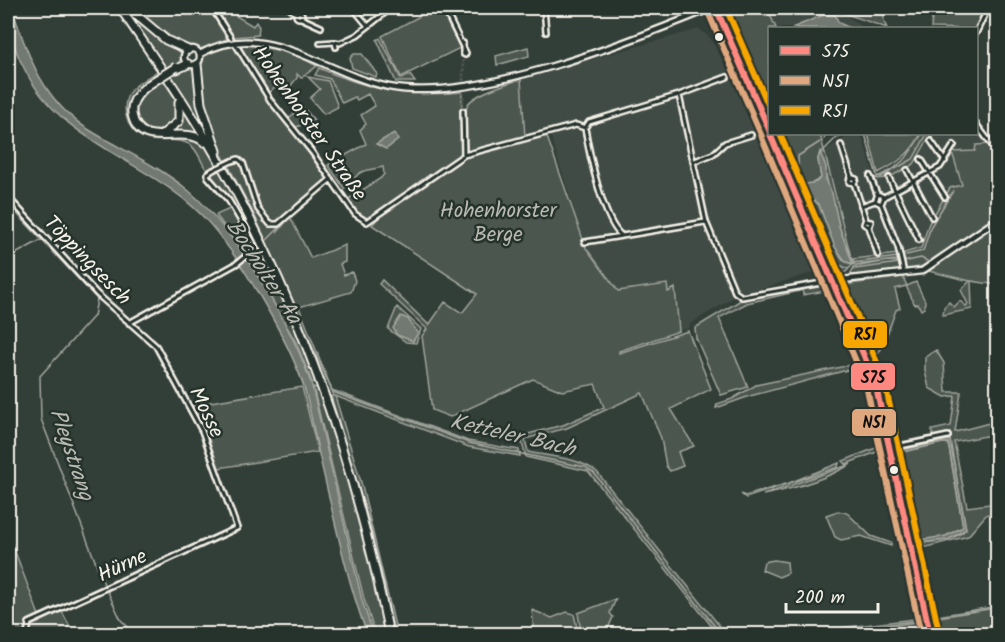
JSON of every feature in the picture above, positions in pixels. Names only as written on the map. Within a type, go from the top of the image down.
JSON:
[{"type":"highway","points":[[122,8],[225,172],[295,314],[336,424],[368,538],[390,634]]},
{"type":"highway","points":[[122,8],[222,162],[268,250],[315,360],[356,483],[390,634]]},
{"type":"highway","points":[[128,8],[166,40],[188,50]]},
{"type":"highway","points":[[186,61],[141,91],[133,103],[133,117],[138,128],[155,136],[185,133],[199,136],[225,172]]},
{"type":"highway","points":[[197,63],[197,83],[204,116],[222,162]]},
{"type":"highway","points":[[155,82],[142,92],[134,108],[139,126],[144,131],[159,135],[174,127],[180,116],[179,102],[167,79]]},
{"type":"main road","points":[[200,54],[196,50],[188,50],[186,61],[197,63],[200,54],[226,42],[262,41],[284,46],[338,72],[373,83],[420,90],[454,88],[524,73],[714,8],[768,129]]},
{"type":"main road","points":[[771,135],[869,364],[881,401],[930,634]]},
{"type":"main road","points":[[833,281],[904,274],[932,266],[998,219]]},
{"type":"street","name":"Hohenhorster Straße","points":[[212,8],[231,38]]},
{"type":"street","points":[[290,8],[297,14],[301,13],[301,18],[321,27]]},
{"type":"street","points":[[353,8],[368,26]]},
{"type":"street","points":[[320,43],[338,43],[368,26],[391,8]]},
{"type":"street","points":[[444,8],[463,43],[466,53],[463,54],[463,60]]},
{"type":"street","points":[[496,8],[506,8]]},
{"type":"street","points":[[544,8],[546,32]]},
{"type":"street","points":[[978,29],[988,8]]},
{"type":"street","name":"Hohenhorster Straße","points":[[236,45],[266,95],[355,214],[369,222],[464,155],[576,125],[585,128]]},
{"type":"street","points":[[622,236],[617,233],[603,200],[585,128],[592,120],[679,95],[727,77]]},
{"type":"street","points":[[679,95],[695,161],[706,222],[738,295],[745,297],[833,281]]},
{"type":"street","points":[[464,111],[464,155]]},
{"type":"street","points":[[978,127],[998,153]]},
{"type":"street","points":[[695,161],[713,154],[726,142],[752,135]]},
{"type":"street","points":[[931,141],[945,161]]},
{"type":"street","points":[[840,145],[851,176],[849,182],[854,183],[866,220],[864,224],[869,227],[878,255]]},
{"type":"street","points":[[877,195],[884,197],[930,173],[945,161],[954,145]]},
{"type":"street","name":"Töppingsesch","points":[[8,197],[97,294],[129,323],[236,264],[247,257],[255,245],[229,201],[207,174],[238,159],[243,163],[263,219],[270,224],[278,224],[331,179]]},
{"type":"street","points":[[921,159],[945,197]]},
{"type":"street","points":[[907,170],[932,217]]},
{"type":"street","points":[[861,206],[874,201],[877,195],[870,176]]},
{"type":"street","points":[[890,178],[919,240]]},
{"type":"street","points":[[884,197],[881,204],[904,274]]},
{"type":"street","points":[[874,201],[881,204]]},
{"type":"street","points":[[585,242],[706,222]]},
{"type":"street","name":"Mosse","points":[[129,323],[156,346],[202,431],[237,528]]},
{"type":"street","points":[[891,448],[948,436]]},
{"type":"street","name":"Hürne","points":[[27,634],[29,623],[237,528]]},
{"type":"shaded area","points":[[8,8],[12,8],[24,44],[40,77],[61,107],[91,131],[154,166],[189,191],[225,230],[261,281],[291,336],[312,386],[362,600],[373,634],[367,634],[352,589],[303,384],[275,322],[222,238],[187,201],[85,135],[61,117],[41,95],[17,54],[10,31]]},
{"type":"shaded area","points":[[767,8],[841,8],[843,13],[863,27],[776,27]]},
{"type":"shaded area","points":[[833,11],[839,23],[848,27],[794,27]]},
{"type":"shaded area","points":[[699,29],[710,38],[731,76],[818,271],[734,297],[690,324],[689,328],[679,331],[674,289],[668,292],[666,284],[618,292],[586,248],[549,131],[525,137],[521,79]]},
{"type":"shaded area","points":[[978,128],[988,143],[975,144],[975,151],[962,185],[950,188],[929,223],[920,249],[853,259],[825,150],[845,138],[861,135],[874,175],[869,176],[873,179],[888,177],[914,164],[930,135],[978,135]]},
{"type":"shaded area","points":[[394,133],[398,140],[386,149],[376,144]]},
{"type":"shaded area","points":[[820,152],[826,167],[826,182],[832,193],[839,226],[853,264],[846,262],[835,247],[819,205],[808,195],[806,184],[816,182],[821,178],[818,159]]},
{"type":"shaded area","points":[[401,316],[408,319],[418,333],[413,341],[397,335],[393,328]]},
{"type":"shaded area","points":[[950,440],[966,529],[948,540],[916,543],[900,450]],"holes":[[[948,443],[963,527],[946,536],[920,540],[903,452]]]},
{"type":"green space","points":[[125,8],[164,41],[181,51],[183,57],[178,63],[167,70]]},
{"type":"green space","points":[[132,8],[210,8],[229,38],[200,49],[186,48]]},
{"type":"green space","points":[[215,8],[223,8],[253,26],[256,22],[259,27],[258,35],[233,37]]},
{"type":"green space","points":[[435,8],[440,8],[460,48],[401,77],[382,36]]},
{"type":"green space","points":[[724,8],[767,8],[776,27],[768,27],[768,116]]},
{"type":"green space","points":[[841,8],[883,8],[886,27],[884,27],[843,13]]},
{"type":"green space","points":[[933,8],[986,8],[977,27],[931,27]]},
{"type":"green space","points":[[725,18],[768,120],[768,126]]},
{"type":"green space","points":[[380,38],[401,79],[410,75],[415,82],[396,82],[377,40]]},
{"type":"green space","points":[[233,44],[272,106],[329,179],[277,222],[269,222],[260,209],[244,161],[238,157],[226,162],[209,124],[201,96],[200,69],[203,56]]},
{"type":"green space","points":[[239,44],[260,45],[280,50],[317,66],[301,78],[297,74],[297,78],[289,88],[281,82],[268,93]]},
{"type":"green space","points":[[528,47],[529,56],[497,65],[496,56]]},
{"type":"green space","points":[[354,54],[362,54],[377,74],[376,77],[352,68],[350,58]]},
{"type":"green space","points":[[185,66],[195,67],[209,138],[171,75]]},
{"type":"green space","points":[[319,68],[371,86],[406,93],[462,92],[461,156],[374,220],[367,221],[356,214],[347,200],[381,178],[384,174],[383,167],[360,173],[354,179],[353,184],[344,188],[328,165],[366,144],[360,130],[366,124],[361,115],[375,106],[368,94],[357,100],[355,97],[342,103],[330,79],[315,75]]},
{"type":"green space","points":[[159,70],[161,73],[131,105],[140,132],[181,134],[204,143],[218,165],[207,170],[195,149],[189,144],[147,139],[140,136],[130,125],[125,111],[128,96],[135,86]]},
{"type":"green space","points":[[308,77],[328,81],[338,107],[324,114],[310,98],[320,89]]},
{"type":"green space","points":[[165,79],[178,104],[178,119],[163,133],[149,131],[137,119],[138,105],[148,91]]},
{"type":"green space","points":[[521,79],[525,137],[467,153],[467,106],[475,97]]},
{"type":"green space","points":[[180,101],[208,143],[189,132],[169,134],[175,128]]},
{"type":"green space","points":[[302,106],[314,120],[294,128],[287,120]]},
{"type":"green space","name":"Hohenhorster Berge","points":[[546,134],[586,248],[618,291],[667,284],[668,292],[675,288],[679,331],[619,351],[619,353],[688,331],[711,389],[671,409],[694,446],[678,452],[683,466],[670,471],[666,466],[661,438],[642,393],[567,428],[525,439],[528,452],[573,460],[597,472],[726,634],[718,634],[588,471],[526,457],[520,436],[563,425],[604,407],[595,384],[562,391],[533,379],[450,417],[432,410],[422,336],[427,329],[379,284],[382,280],[429,325],[445,302],[462,313],[477,294],[372,225],[381,215],[465,156]]},
{"type":"green space","points":[[772,135],[775,135],[799,184],[834,268],[831,269]]},
{"type":"green space","points":[[776,135],[820,135],[852,261],[839,226],[820,152],[818,159],[821,178],[806,187],[819,205],[839,254],[844,261],[853,264],[846,272],[836,271],[800,183]]},
{"type":"green space","points":[[868,135],[920,135],[903,157],[878,173]]},
{"type":"green space","points":[[921,135],[930,135],[914,164],[888,178],[873,179],[893,169],[906,158]]},
{"type":"green space","points":[[989,144],[997,156],[997,216],[930,264],[906,271],[901,254],[921,248],[929,223],[950,188],[962,185],[952,152],[975,151],[976,145]]},
{"type":"green space","points":[[236,161],[242,164],[263,222],[275,226],[288,217],[277,233],[290,217],[311,258],[345,245],[345,262],[340,264],[344,275],[352,272],[355,281],[351,292],[299,307],[332,390],[468,441],[519,450],[520,456],[469,447],[335,396],[361,482],[397,634],[394,634],[375,542],[331,396],[334,396],[255,216],[228,165]]},
{"type":"green space","points":[[220,169],[262,247],[320,386],[312,382],[297,344],[248,260],[259,249],[227,195],[213,181],[212,173]]},
{"type":"green space","points":[[232,208],[252,244],[245,254],[216,215]]},
{"type":"green space","points":[[997,222],[997,285],[971,281],[972,309],[943,315],[944,307],[949,302],[954,307],[960,301],[966,306],[968,304],[961,290],[970,281],[928,271]]},
{"type":"green space","points":[[897,254],[898,259],[896,260],[854,265],[853,259]]},
{"type":"green space","points":[[888,261],[900,262],[901,272],[850,275],[854,267]]},
{"type":"green space","points":[[903,277],[907,286],[916,282],[925,301],[924,308],[921,310],[918,304],[915,305],[906,286],[895,289],[900,308],[896,310],[882,348],[873,358],[846,294],[850,284]]},
{"type":"green space","points":[[819,284],[831,287],[863,362],[831,290],[803,295],[802,288]]},
{"type":"green space","points":[[800,287],[800,291],[747,303],[719,318],[748,387],[721,395],[696,338],[695,328],[741,300]]},
{"type":"green space","points":[[397,307],[421,329],[416,343],[406,342],[388,329]]},
{"type":"green space","points":[[936,350],[944,363],[946,392],[961,392],[955,432],[997,421],[997,434],[954,442],[967,507],[997,503],[997,511],[986,515],[968,536],[923,548],[916,545],[895,443],[933,436],[932,430],[951,426],[955,396],[945,397],[929,388],[925,357]],"holes":[[[949,439],[966,529],[950,538],[916,543],[900,452],[904,449]]]},
{"type":"green space","points":[[860,363],[858,367],[750,396],[716,408],[717,404],[732,399],[756,385]]},
{"type":"green space","points":[[864,364],[887,448],[846,464],[843,461],[883,445],[861,367]]},
{"type":"green space","points":[[302,387],[318,452],[219,468],[204,427],[192,405]]},
{"type":"green space","points":[[313,387],[321,389],[348,471],[387,634],[375,634],[364,599]]},
{"type":"green space","points":[[948,443],[963,527],[944,537],[920,540],[903,452]]},
{"type":"green space","points":[[839,463],[838,467],[746,498],[741,494],[745,496],[789,483]]},
{"type":"green space","points":[[851,464],[808,483],[763,495]]},
{"type":"green space","points":[[838,511],[847,513],[871,536],[891,543],[891,546],[861,536],[841,540],[835,537],[826,515]]},
{"type":"green space","points":[[8,533],[40,618],[29,623],[26,634],[8,634]]},
{"type":"green space","points":[[774,560],[787,562],[788,573],[779,577],[762,570],[764,562]]},
{"type":"green space","points":[[616,599],[610,613],[613,617],[607,631],[613,634],[534,634],[532,610],[552,618],[567,612],[574,614],[578,632],[581,633],[578,613]]},
{"type":"green space","points":[[992,607],[997,609],[997,634],[937,634],[934,620],[930,617]]},
{"type":"green space","points":[[61,610],[74,634],[28,634],[30,624]]},
{"type":"green space","points":[[922,618],[923,621],[856,630],[789,634]]},
{"type":"waterway","points":[[824,139],[826,135]]},
{"type":"waterway","points":[[821,153],[835,139],[845,135]]},
{"type":"waterway","points":[[865,135],[877,176],[881,177],[890,172]]},
{"type":"waterway","points":[[895,169],[913,159],[926,135]]},
{"type":"waterway","points":[[799,179],[798,156],[820,142]]},
{"type":"waterway","points":[[795,182],[809,215]]},
{"type":"waterway","points":[[902,256],[923,251],[931,226],[953,191]]},
{"type":"waterway","name":"Pleystrang","points":[[8,204],[97,299],[94,316],[40,376],[41,419],[105,587]]},
{"type":"waterway","points":[[816,214],[838,264],[848,269]]},
{"type":"waterway","name":"Bocholter Aa","points":[[267,240],[289,218]]},
{"type":"waterway","points":[[8,258],[41,240]]},
{"type":"waterway","name":"Bocholter Aa","points":[[249,259],[254,255]]},
{"type":"waterway","points":[[852,263],[898,257]]},
{"type":"waterway","points":[[903,262],[921,258],[927,261]]},
{"type":"waterway","points":[[855,269],[899,263]]},
{"type":"waterway","name":"Ketteler Bach","points":[[333,392],[469,443],[585,467],[594,473],[721,634]]},
{"type":"waterway","name":"Pleystrang","points":[[107,590],[121,620],[135,634]]},
{"type":"waterway","name":"Ketteler Bach","points":[[932,618],[989,609],[998,611]]},
{"type":"waterway","name":"Ketteler Bach","points":[[810,634],[922,620]]},
{"type":"tunnel","points":[[463,60],[463,111]]},
{"type":"transit line","name":"S75","points":[[716,8],[768,127]]},
{"type":"transit line","name":"R51","points":[[726,8],[768,104]]},
{"type":"transit line","name":"N51","points":[[708,12],[762,137]]},
{"type":"transit line","name":"S75","points":[[770,135],[875,382],[930,634]]},
{"type":"transit line","name":"R51","points":[[780,135],[884,379],[939,632]]},
{"type":"transit line","name":"N51","points":[[762,138],[866,385],[921,634]]}]
